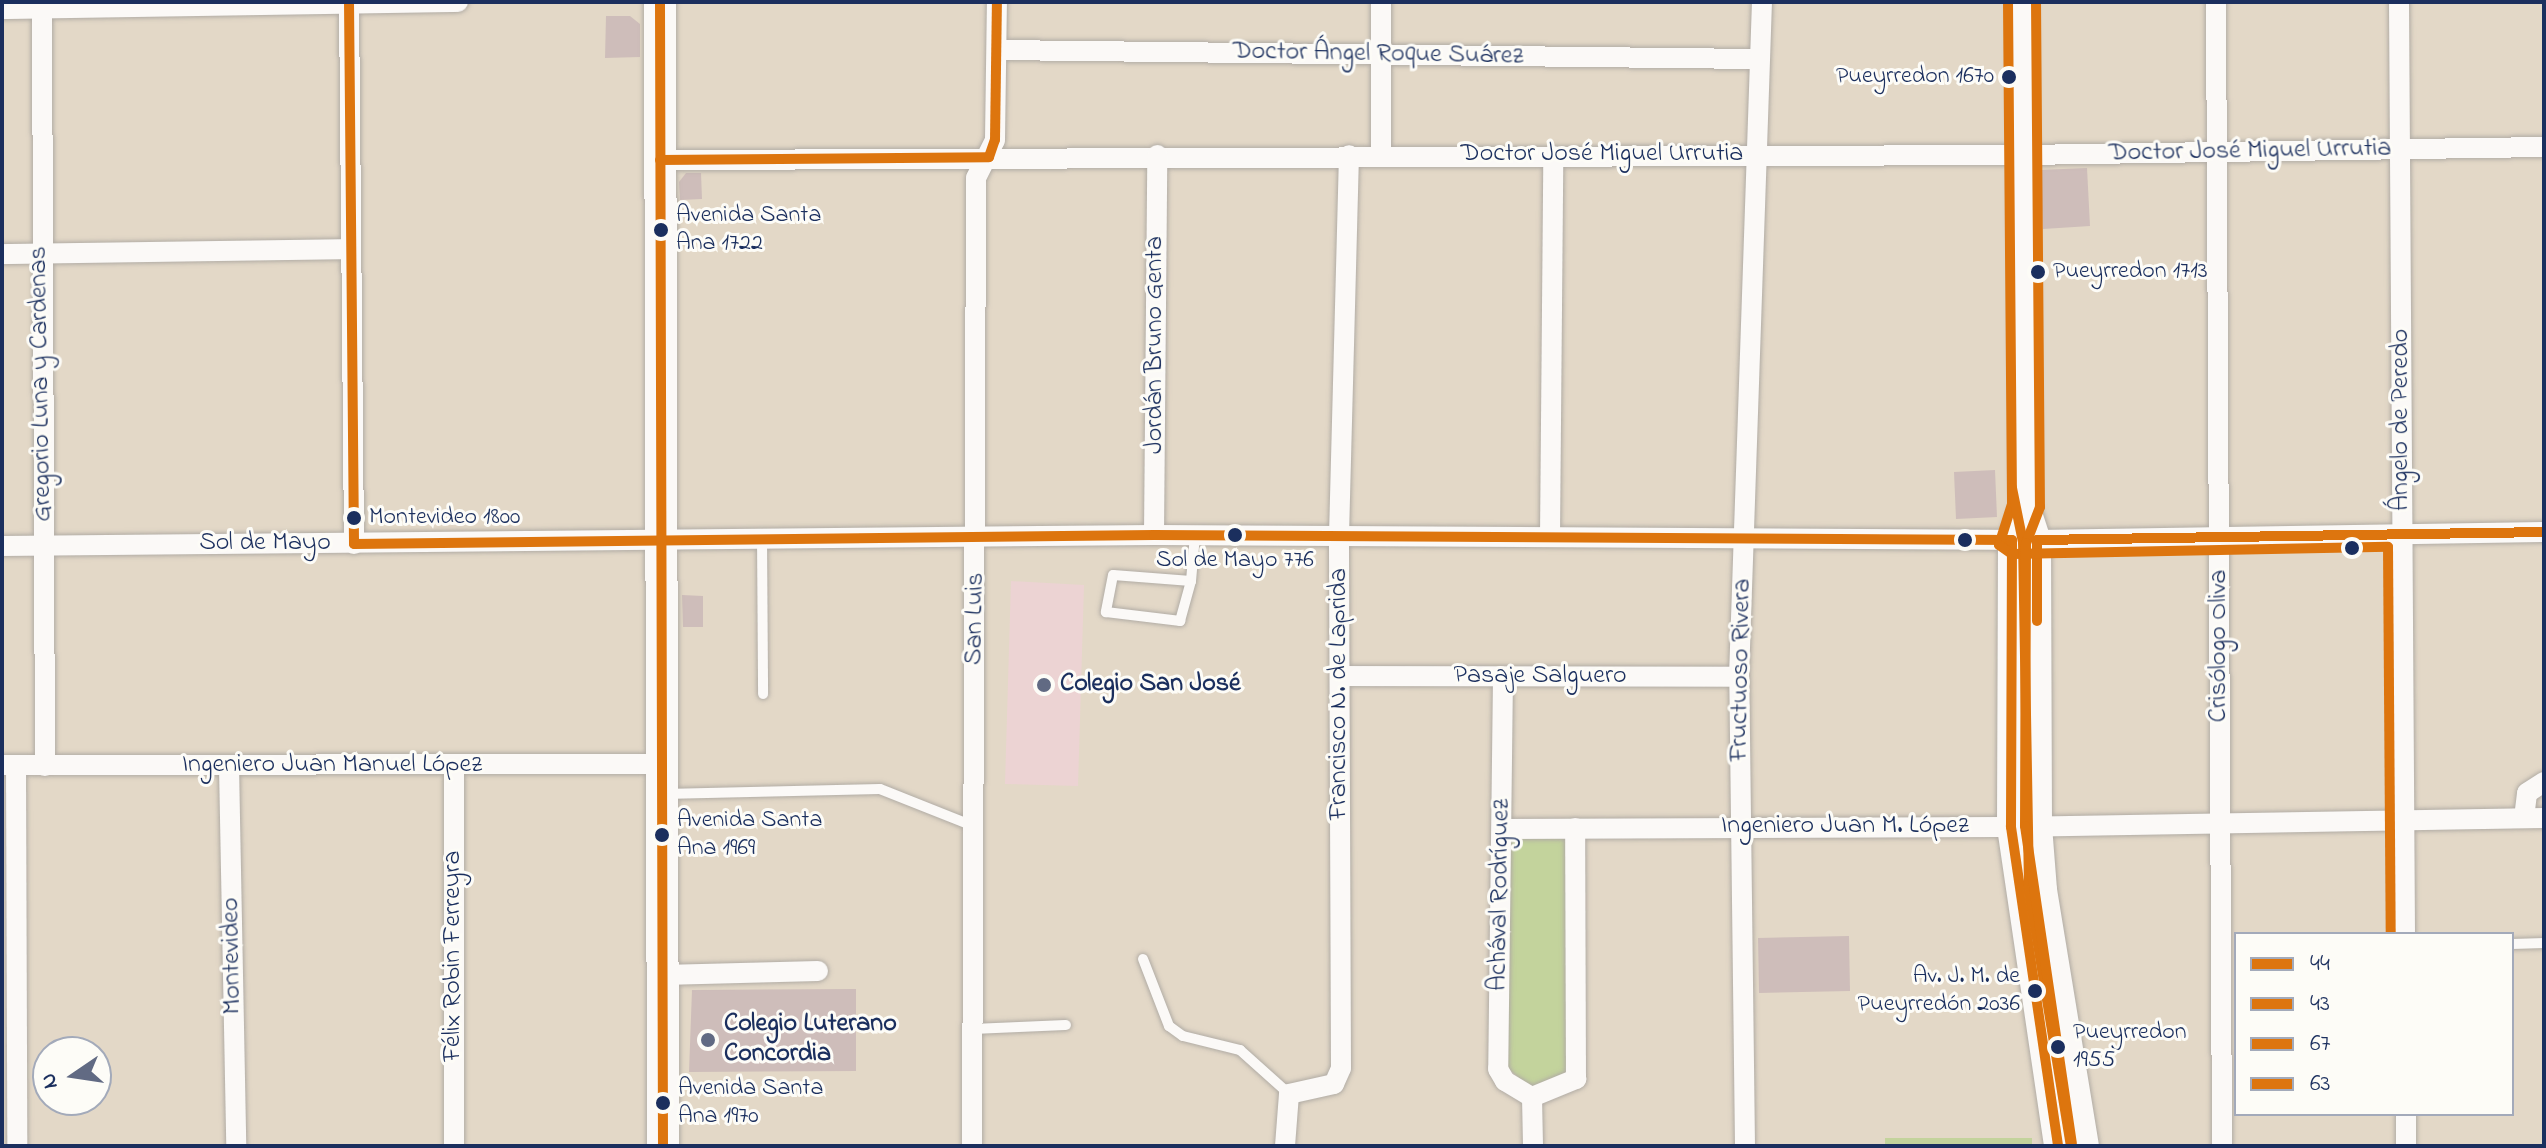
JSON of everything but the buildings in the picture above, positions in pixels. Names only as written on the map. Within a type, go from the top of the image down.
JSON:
[{"type":"main road","points":[[660,2],[663,1146]]},
{"type":"main road","points":[[2022,2],[2026,507],[2024,827],[2058,1146]]},
{"type":"main road","points":[[2024,827],[2047,919],[2085,1146]]},
{"type":"street","points":[[2,9],[458,2]]},
{"type":"street","name":"San Luis","points":[[972,1146],[978,536],[976,178],[995,140],[997,2]]},
{"type":"street","points":[[1381,2],[1381,155]]},
{"type":"street","name":"Fructuoso Rivera","points":[[1745,1146],[1739,677],[1762,2]]},
{"type":"street","name":"Crisólogo Oliva","points":[[2216,2],[2222,1146]]},
{"type":"street","name":"Ángelo de Peredo","points":[[2399,2],[2405,932]]},
{"type":"street","points":[[349,3],[348,249],[354,544]]},
{"type":"street","name":"Gregorio Luna y Cardenas","points":[[42,6],[45,766]]},
{"type":"street","name":"Doctor Ángel Roque Suárez","points":[[997,50],[1759,59]]},
{"type":"street","name":"Doctor José Miguel Urrutia","points":[[660,160],[1157,155],[2023,155],[2544,147]]},
{"type":"street","name":"Jordán Bruno Genta","points":[[1154,535],[1157,155]]},
{"type":"street","name":"Francisco N. de Laprida","points":[[1289,1094],[1334,1084],[1341,1068],[1339,536],[1349,155]]},
{"type":"street","points":[[1550,537],[1553,156]]},
{"type":"street","points":[[2,254],[348,249]]},
{"type":"street","name":"Sol de Mayo","points":[[2,546],[354,544],[661,537],[1195,535],[2024,540],[2544,532]]},
{"type":"street","name":"Pasaje Salguero","points":[[1341,676],[1739,677]]},
{"type":"street","name":"Achával Rodríguez","points":[[1503,677],[1498,1069],[1505,1081],[1532,1097]]},
{"type":"street","points":[[9,765],[17,1146]]},
{"type":"street","name":"Ingeniero Juan Manuel López","points":[[9,765],[454,767],[663,779]]},
{"type":"street","name":"Montevideo","points":[[229,766],[236,1146]]},
{"type":"street","name":"Félix Robin Ferreyra","points":[[454,767],[454,1146]]},
{"type":"street","name":"Ingeniero Juan M. López","points":[[1502,829],[2024,827],[2221,820],[2534,818],[2527,793],[2544,782]]},
{"type":"street","points":[[1533,1146],[1532,1097],[1576,1079],[1575,828]]},
{"type":"street","points":[[663,975],[818,971]]},
{"type":"street","points":[[1285,1146],[1289,1094]]},
{"type":"street","points":[[2406,1116],[2406,1146]]},
{"type":"lane","points":[[1191,581],[1113,575],[1106,612],[1176,623],[1183,617],[1191,581],[1195,535]]},
{"type":"lane","points":[[762,537],[763,694]]},
{"type":"lane","name":"Ingeniero Juan Manuel López","points":[[663,779],[880,789],[973,826]]},
{"type":"lane","points":[[2514,944],[2544,943]]},
{"type":"lane","points":[[1143,959],[1169,1026],[1183,1036],[1240,1050],[1289,1094]]},
{"type":"lane","points":[[972,1029],[1066,1025]]},
{"type":"shaded area","name":"Colegio San José","points":[[1011,581],[1084,585],[1078,786],[1005,784]]},
{"type":"green space","points":[[1506,832],[1569,833],[1571,1074],[1532,1090],[1505,1065]]},
{"type":"green space","points":[[1885,1138],[2032,1138],[2032,1146],[1885,1146]]},
{"type":"transit line","name":"44","points":[[349,2],[354,544],[1154,535],[2012,540],[2011,827],[2058,1146]]},
{"type":"transit line","name":"43","points":[[660,2],[663,1146]]},
{"type":"transit line","name":"43","points":[[660,160],[989,157],[995,140],[997,2]]},
{"type":"transit line","name":"67","points":[[2008,2],[2012,504],[1999,545],[2012,554],[2388,547],[2391,932]]},
{"type":"transit line","name":"63","points":[[2036,2],[2040,507],[2026,543],[2025,826],[2072,1144]]},
{"type":"transit line","name":"67","points":[[2012,488],[2023,542],[2029,890],[2071,1146]]},
{"type":"transit line","name":"44","points":[[2037,621],[2037,540],[2544,532]]},
{"type":"place","name":"Pueyrredon 1670","points":[[2009,77]]},
{"type":"place","name":"Avenida Santa Ana 1722","points":[[661,230]]},
{"type":"place","name":"Pueyrredon 1713","points":[[2038,272]]},
{"type":"place","name":"Montevideo 1800","points":[[354,518]]},
{"type":"place","name":"Sol de Mayo 776","points":[[1235,535]]},
{"type":"place","name":"Colegio San José","points":[[1044,685]]},
{"type":"place","name":"Avenida Santa Ana 1969","points":[[662,835]]},
{"type":"place","name":"Av. J. M. de Pueyrredón 2036","points":[[2035,991]]},
{"type":"place","name":"Colegio Luterano Concordia","points":[[708,1040]]},
{"type":"place","name":"Pueyrredon 1955","points":[[2058,1047]]},
{"type":"place","name":"Avenida Santa Ana 1970","points":[[663,1103]]}]
